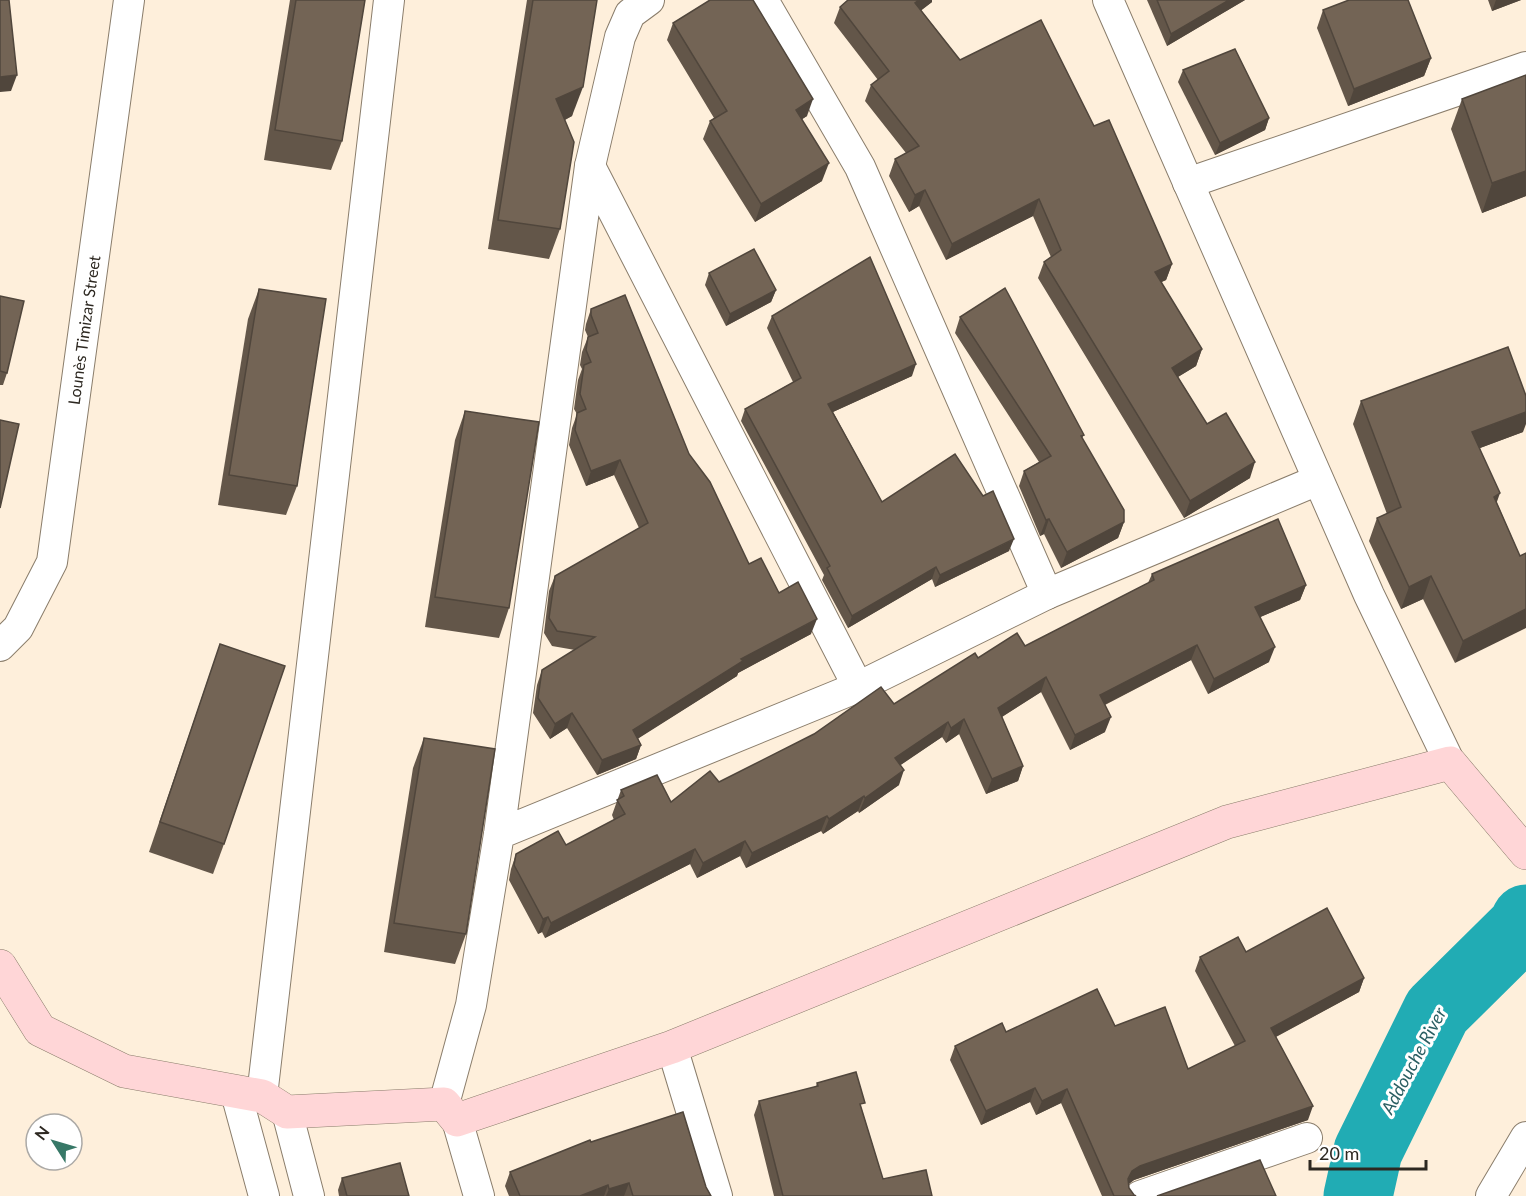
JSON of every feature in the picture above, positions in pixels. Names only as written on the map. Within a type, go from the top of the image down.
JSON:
[{"type":"street","name":"Lounès Timizar Street","points":[[0,646],[18,628],[52,562],[129,0]]},
{"type":"street","points":[[264,1196],[262,1100],[389,0]]},
{"type":"street","points":[[479,1196],[450,1112],[471,1005],[499,834],[590,166],[620,37],[630,14],[649,0]]},
{"type":"street","points":[[763,0],[860,167],[1047,594]]},
{"type":"street","points":[[1108,0],[1369,595],[1450,763],[1526,853]]},
{"type":"street","points":[[1188,183],[1526,67]]},
{"type":"street","points":[[590,166],[858,687]]},
{"type":"street","points":[[499,834],[858,687],[1047,594],[1318,480]]},
{"type":"street","points":[[0,966],[40,1030],[124,1071],[262,1100],[450,1112],[672,1047],[1227,822],[1450,763]]},
{"type":"street","points":[[672,1047],[717,1196]]},
{"type":"street","points":[[262,1100],[309,1196]]},
{"type":"street","points":[[1491,1196],[1526,1137]]},
{"type":"street","points":[[1140,1196],[1306,1138]]},
{"type":"building","points":[[0,0],[9,0],[17,75],[0,77]]},
{"type":"building","points":[[296,0],[365,0],[342,141],[275,130]]},
{"type":"building","points":[[533,0],[597,0],[583,87],[556,99],[574,142],[560,229],[498,220]]},
{"type":"building","points":[[710,0],[753,0],[813,99],[796,110],[829,163],[761,204],[710,121],[727,111],[673,23]]},
{"type":"building","points":[[848,0],[919,0],[915,3],[960,60],[1041,20],[1094,126],[1109,120],[1172,264],[1155,272],[1202,349],[1172,368],[1207,424],[1226,413],[1255,462],[1190,501],[1044,262],[1061,250],[1039,199],[952,244],[925,190],[915,195],[895,159],[919,146],[871,85],[889,71],[840,7]]},
{"type":"building","points":[[1157,0],[1229,0],[1171,34]]},
{"type":"building","points":[[1349,0],[1408,0],[1431,58],[1354,89],[1323,10]]},
{"type":"building","points":[[1235,49],[1269,118],[1220,143],[1183,70]]},
{"type":"building","points":[[1526,75],[1526,171],[1492,183],[1462,99]]},
{"type":"building","points":[[754,249],[776,290],[730,314],[709,273]]},
{"type":"building","points":[[870,257],[916,364],[828,404],[882,502],[955,454],[983,496],[993,491],[1014,539],[940,575],[936,567],[852,616],[827,568],[830,566],[745,409],[801,378],[772,316]]},
{"type":"building","points":[[1005,288],[1084,435],[1081,436],[1124,510],[1124,522],[1067,552],[1049,519],[1046,520],[1024,471],[1051,456],[960,317]]},
{"type":"building","points":[[259,289],[326,299],[297,486],[229,475]]},
{"type":"building","points":[[625,295],[689,454],[710,482],[749,564],[761,558],[779,593],[798,582],[817,619],[741,659],[743,661],[633,730],[641,745],[602,760],[572,713],[555,724],[538,698],[542,670],[595,637],[557,631],[549,618],[555,576],[648,523],[620,460],[591,471],[575,430],[577,413],[586,409],[580,394],[584,365],[591,362],[586,350],[588,337],[598,333],[591,309]]},
{"type":"building","points":[[0,296],[24,301],[7,373],[0,371]]},
{"type":"building","points":[[1508,347],[1526,396],[1526,412],[1472,432],[1500,493],[1494,497],[1520,556],[1526,553],[1526,609],[1463,641],[1431,576],[1409,587],[1377,518],[1401,507],[1361,401]]},
{"type":"building","points":[[465,411],[539,422],[509,608],[435,597]]},
{"type":"building","points":[[0,420],[19,424],[0,508]]},
{"type":"building","points":[[1278,519],[1306,585],[1255,607],[1275,647],[1214,679],[1197,645],[1100,695],[1111,717],[1075,735],[1046,677],[998,708],[1023,766],[992,779],[964,719],[951,728],[948,722],[895,758],[904,770],[865,798],[864,796],[829,819],[827,816],[752,853],[745,841],[703,863],[695,849],[551,923],[548,917],[543,919],[514,865],[516,854],[558,831],[566,845],[625,814],[617,800],[624,796],[621,790],[657,775],[671,802],[710,771],[719,782],[814,734],[881,687],[894,704],[975,653],[978,658],[1017,633],[1025,646],[1154,580],[1152,574]]},
{"type":"building","points":[[220,644],[285,666],[224,844],[160,822]]},
{"type":"building","points":[[424,738],[495,749],[466,934],[394,923]]},
{"type":"building","points":[[1327,908],[1364,978],[1271,1028],[1313,1106],[1140,1166],[1132,1171],[1128,1179],[1129,1188],[1136,1196],[1114,1196],[1067,1089],[1042,1101],[1035,1088],[986,1111],[955,1046],[1002,1023],[1006,1032],[1097,989],[1115,1026],[1165,1007],[1188,1069],[1245,1041],[1200,957],[1238,937],[1246,952]]},
{"type":"building","points":[[856,1072],[865,1103],[860,1104],[883,1179],[926,1170],[932,1196],[783,1196],[759,1101],[818,1086],[817,1083]]},
{"type":"building","points":[[683,1112],[706,1187],[711,1196],[633,1196],[629,1183],[609,1189],[608,1185],[580,1196],[520,1196],[510,1172],[590,1140],[591,1142]]},
{"type":"building","points":[[1260,1160],[1276,1196],[1157,1196]]},
{"type":"building","points":[[400,1163],[409,1196],[347,1196],[342,1178]]},
{"type":"waterway","name":"Addouche River","points":[[1358,1196],[1368,1151],[1437,1011],[1522,927],[1526,919]]}]
